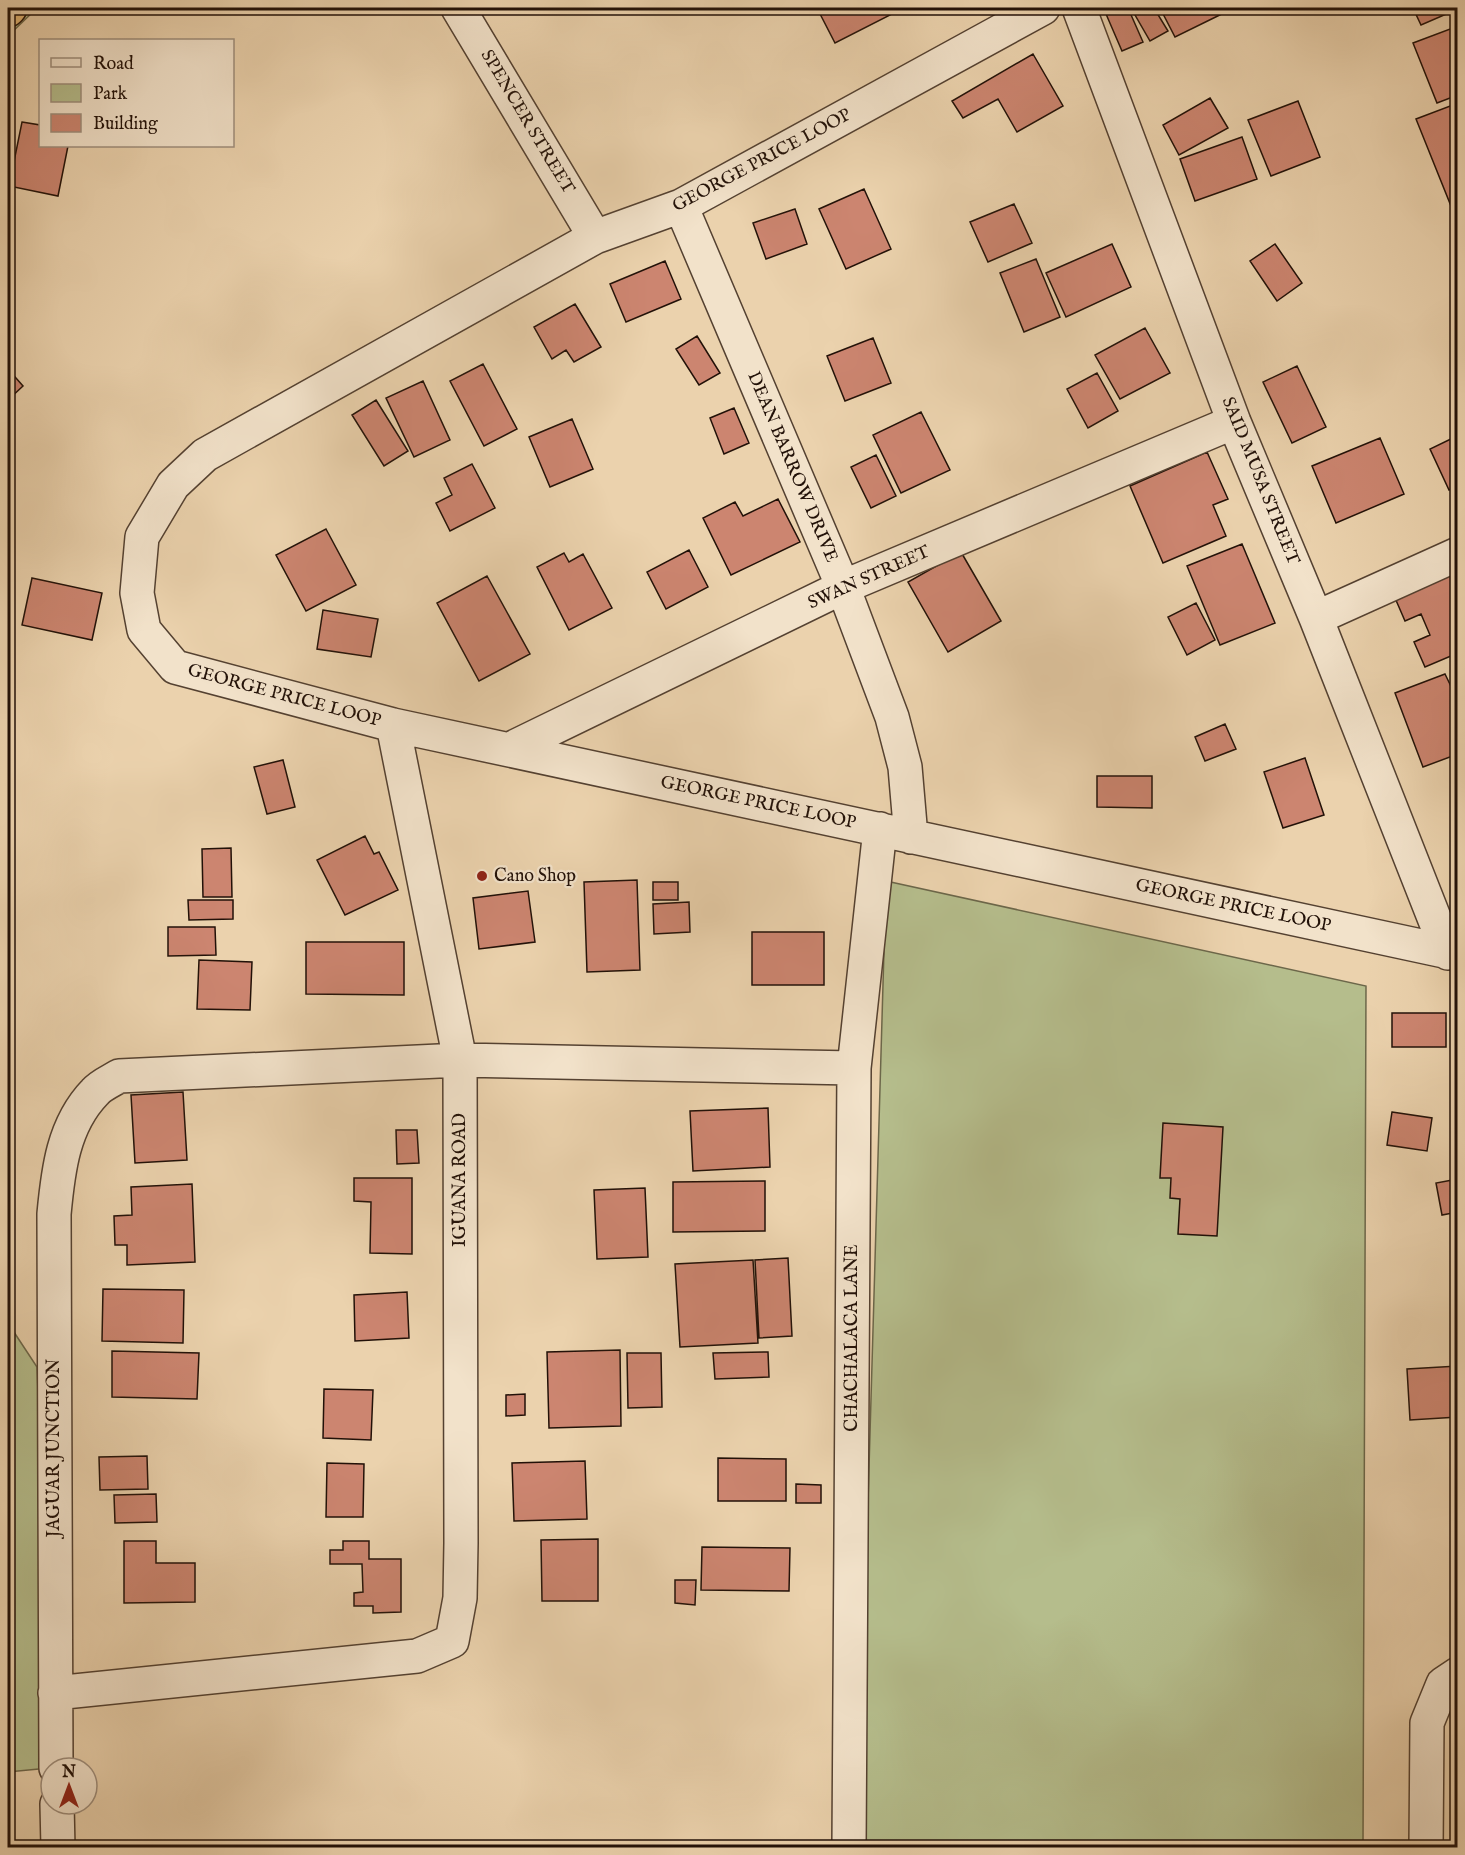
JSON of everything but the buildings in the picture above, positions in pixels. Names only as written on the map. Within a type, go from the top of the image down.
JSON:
[{"type":"street","name":"SPENCER STREET","points":[[458,8],[595,237]]},
{"type":"street","name":"GEORGE PRICE LOOP","points":[[1042,8],[681,206],[595,237],[205,455],[173,485],[142,537],[137,593],[144,630],[175,667],[393,725],[1453,954]]},
{"type":"street","name":"SAID MUSA STREET","points":[[1079,8],[1234,422],[1453,954]]},
{"type":"street","name":"DEAN BARROW DRIVE","points":[[681,206],[843,588],[892,717],[905,767],[895,833]]},
{"type":"street","name":"SWAN STREET","points":[[510,749],[843,588],[1234,422]]},
{"type":"street","points":[[1316,618],[1458,554]]},
{"type":"street","name":"IGUANA ROAD","points":[[54,1693],[417,1656],[452,1641],[460,1598],[462,1543],[460,1060],[393,725]]},
{"type":"street","name":"CHACHALACA LANE","points":[[849,1848],[854,1068],[895,833]]},
{"type":"street","name":"JAGUAR JUNCTION","points":[[56,1756],[54,1214],[58,1169],[70,1129],[96,1091],[119,1076],[460,1060],[854,1068]]},
{"type":"street","points":[[1426,1848],[1427,1723],[1443,1684],[1458,1674]]},
{"type":"street","points":[[57,1816],[58,1848]]},
{"type":"green space","points":[[8,8],[37,8],[8,36]]},
{"type":"green space","points":[[886,881],[1366,986],[1363,1847],[858,1848]]},
{"type":"green space","points":[[8,1323],[37,1367],[48,1652],[49,1756],[39,1756],[39,1769],[8,1772]]},
{"type":"place","name":"Cano Shop","points":[[482,876]]}]
